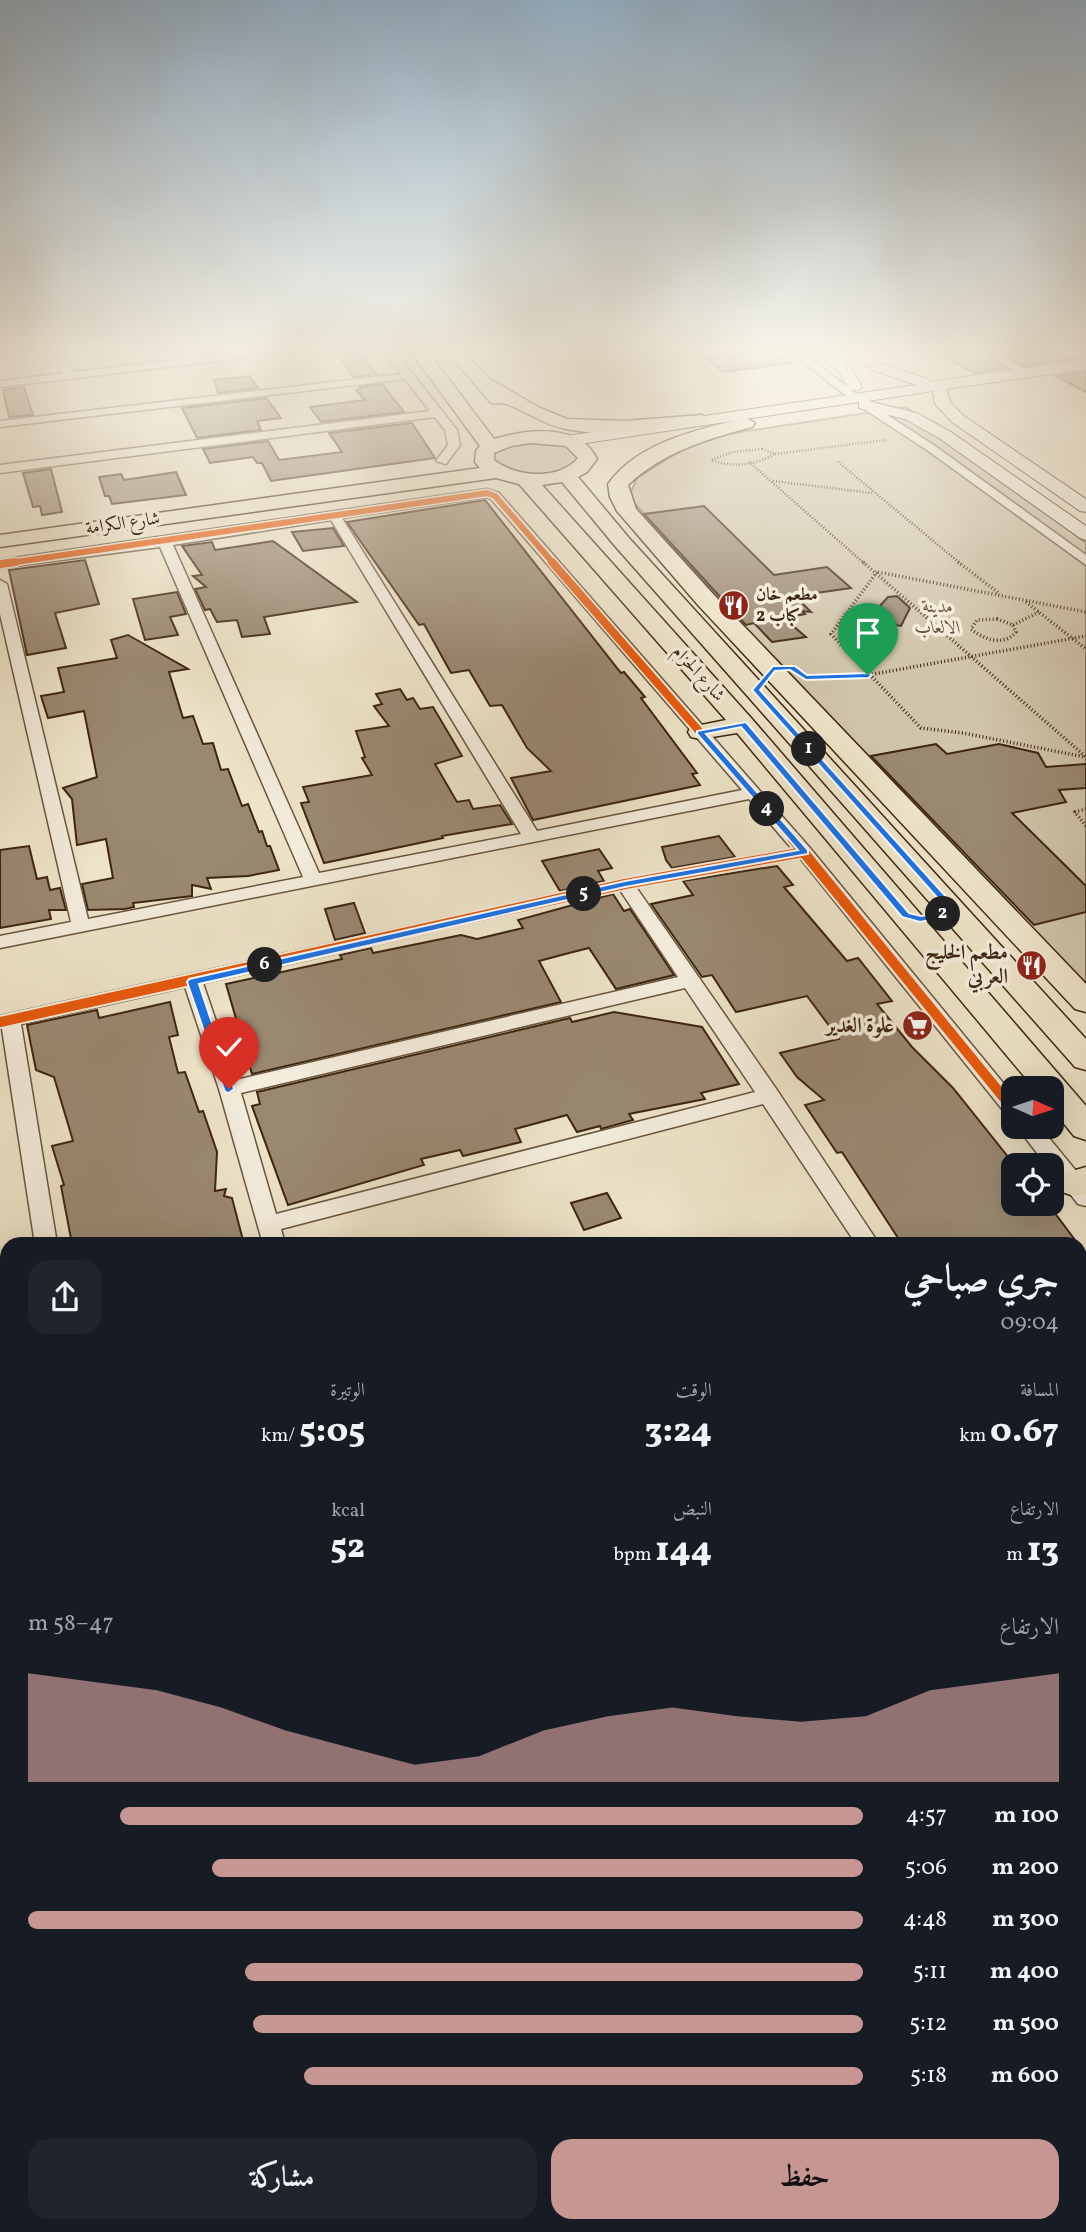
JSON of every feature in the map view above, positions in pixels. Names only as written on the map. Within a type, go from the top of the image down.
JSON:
[{"type":"main road","points":[[441,468],[461,452]]},
{"type":"main road","points":[[487,452],[490,458],[531,486]]},
{"type":"main road","points":[[490,458],[496,452]]},
{"type":"main road","points":[[622,542],[591,481],[596,464],[623,452]]},
{"type":"main road","points":[[660,452],[642,461],[618,484],[620,497],[627,511],[706,600],[1086,1002]]},
{"type":"main road","points":[[441,468],[497,482],[531,486],[566,475],[585,465],[587,453]]},
{"type":"main road","name":"شارع الكرامة","points":[[0,541],[351,492],[490,458]]},
{"type":"main road","name":"شارع الكرامة","points":[[0,524],[441,468]]},
{"type":"main road","name":"شارع الحزام","points":[[566,475],[622,542],[1086,1059]]},
{"type":"main road","name":"شارع الحزام","points":[[531,486],[743,724],[1086,1128]]},
{"type":"main road","points":[[756,690],[773,668]]},
{"type":"main road","points":[[700,732],[743,724]]},
{"type":"main road","points":[[906,915],[920,919],[936,918],[945,912],[947,903]]},
{"type":"main road","points":[[948,967],[952,957],[964,952],[981,953],[995,958]]},
{"type":"street","points":[[0,468],[128,452]]},
{"type":"street","points":[[441,468],[451,452]]},
{"type":"street","points":[[587,453],[591,452]]},
{"type":"street","points":[[937,452],[1086,561]]},
{"type":"street","points":[[1005,452],[1086,507]]},
{"type":"street","points":[[1033,452],[1086,488]]},
{"type":"street","points":[[971,453],[1086,534]]},
{"type":"street","points":[[351,492],[366,510]]},
{"type":"street","points":[[0,564],[165,542],[463,495],[487,493],[495,496],[804,852],[1001,1094]]},
{"type":"street","points":[[335,516],[532,837]]},
{"type":"street","points":[[165,542],[313,880]]},
{"type":"street","points":[[0,584],[81,926]]},
{"type":"street","points":[[0,942],[753,793]]},
{"type":"street","points":[[45,1237],[5,1021],[193,982],[625,884],[804,852]]},
{"type":"street","points":[[625,884],[770,1095],[861,1237]]},
{"type":"street","points":[[229,1089],[692,980]]},
{"type":"street","points":[[193,982],[229,1089],[271,1234],[770,1095]]},
{"type":"street","points":[[1039,1139],[1082,1187]]},
{"type":"path","points":[[739,452],[711,460],[723,465],[790,452]]},
{"type":"path","points":[[749,462],[1086,757]]},
{"type":"path","points":[[838,462],[1002,596]]},
{"type":"path","points":[[772,481],[873,493]]},
{"type":"path","points":[[877,572],[1086,612]]},
{"type":"path","points":[[877,572],[831,634],[921,729],[963,733],[1086,757]]},
{"type":"path","points":[[1026,601],[1086,649]]},
{"type":"path","points":[[1013,625],[1015,634],[1000,640],[981,638],[971,629],[977,620],[986,619],[1013,625],[1039,612]]},
{"type":"path","points":[[773,668],[792,668],[806,677],[868,675],[1086,636]]},
{"type":"path","points":[[1086,809],[1075,812],[1086,826]]},
{"type":"green space","points":[[575,452],[578,457],[576,463],[556,472],[529,474],[498,468],[491,457],[494,453]]},
{"type":"green space","name":"مدينة الالعاب","points":[[678,452],[966,452],[1086,543],[1086,988],[787,674],[629,497],[637,478]]},
{"type":"building","points":[[205,452],[274,452],[279,460],[341,452],[431,452],[435,458],[271,481],[262,463],[257,463],[253,457],[210,463]]},
{"type":"building","points":[[51,469],[62,512],[42,515],[40,506],[33,507],[23,473]]},
{"type":"building","points":[[176,472],[186,495],[112,504],[109,496],[105,496],[99,477],[121,474],[124,480]]},
{"type":"building","points":[[485,500],[621,673],[624,672],[645,697],[641,698],[697,773],[692,774],[700,785],[533,820],[511,778],[551,771],[527,748],[502,705],[490,706],[469,670],[451,673],[424,624],[419,625],[347,522]]},
{"type":"building","points":[[704,506],[774,575],[827,567],[851,588],[795,596],[811,612],[802,611],[805,614],[784,618],[806,637],[772,642],[754,623],[746,625],[644,514]]},
{"type":"building","points":[[333,528],[344,546],[303,551],[292,532]]},
{"type":"building","points":[[273,541],[357,602],[264,617],[270,634],[242,637],[237,620],[217,622],[210,609],[205,610],[195,589],[206,587],[193,576],[202,575],[182,546],[212,542],[215,550]]},
{"type":"building","points":[[85,560],[99,604],[55,613],[66,648],[27,655],[9,570]]},
{"type":"building","points":[[177,592],[186,614],[170,617],[178,635],[145,640],[133,599]]},
{"type":"building","points":[[897,596],[910,608],[901,626],[867,620],[888,597]]},
{"type":"building","points":[[128,635],[188,669],[169,672],[183,718],[193,716],[203,744],[213,743],[221,770],[228,769],[242,806],[248,804],[279,870],[248,876],[207,878],[211,889],[192,885],[192,896],[133,903],[134,907],[125,909],[88,910],[82,884],[113,878],[106,839],[77,845],[72,799],[63,788],[97,777],[84,711],[48,718],[41,696],[64,692],[58,668],[117,658],[111,640]]},
{"type":"building","points":[[400,689],[407,700],[413,698],[420,709],[433,707],[462,756],[435,764],[457,802],[469,800],[473,809],[500,805],[512,824],[442,836],[443,838],[324,863],[301,803],[309,802],[303,787],[372,775],[362,758],[365,757],[356,731],[389,726],[374,706],[382,704],[376,694]]},
{"type":"building","points":[[936,744],[947,754],[999,744],[1038,753],[1046,767],[1086,764],[1086,788],[1059,790],[1066,802],[1012,813],[1086,886],[1086,912],[1034,925],[871,756]]},
{"type":"building","points":[[719,836],[735,857],[672,868],[666,860],[662,847]]},
{"type":"building","points":[[29,846],[37,879],[47,877],[50,890],[60,888],[66,910],[49,910],[51,919],[0,928],[0,850]]},
{"type":"building","points":[[599,849],[612,868],[598,871],[604,881],[560,891],[542,861]]},
{"type":"building","points":[[777,866],[793,885],[784,887],[847,961],[858,958],[892,1001],[877,1004],[912,1047],[953,1088],[1005,1153],[1001,1153],[1001,1216],[1057,1216],[1073,1237],[897,1237],[842,1152],[837,1153],[805,1105],[824,1100],[797,1077],[780,1053],[839,1039],[807,996],[736,1012],[712,975],[702,977],[651,904],[693,895],[683,881]]},
{"type":"building","points":[[613,894],[624,911],[630,909],[674,975],[616,989],[589,948],[539,961],[561,1002],[252,1074],[226,984],[342,959],[340,955],[371,948],[373,953],[461,935],[477,939],[523,928],[518,920]]},
{"type":"building","points":[[354,903],[365,933],[335,940],[325,909]]},
{"type":"building","points":[[170,1002],[178,1035],[169,1037],[178,1073],[185,1072],[199,1112],[203,1111],[217,1152],[215,1191],[226,1189],[224,1196],[232,1198],[242,1237],[71,1237],[61,1186],[64,1185],[52,1146],[73,1141],[54,1077],[36,1070],[27,1025],[97,1010],[99,1018]]},
{"type":"building","points":[[614,1012],[702,1027],[739,1084],[701,1093],[705,1099],[629,1114],[633,1120],[601,1129],[600,1126],[577,1132],[567,1115],[515,1129],[521,1142],[463,1156],[460,1150],[421,1159],[424,1165],[288,1205],[252,1106],[260,1104],[257,1092],[570,1018],[572,1022]]},
{"type":"building","points":[[607,1193],[621,1218],[584,1230],[571,1203]]},
{"type":"cycle path","points":[[0,564],[165,542],[463,495],[487,493],[495,496],[804,852],[1001,1094]]},
{"type":"cycle path","points":[[0,1022],[625,884],[804,852]]},
{"type":"place","name":"مطعم خان كباب 2","points":[[733,605]]},
{"type":"place","name":"مطعم الخليج العربي","points":[[1031,965]]},
{"type":"place","name":"علوة الغدير","points":[[917,1026]]},
{"type":"route","points":[[229,1089],[193,982],[625,884],[804,852],[700,732],[743,724],[906,915],[929,919],[941,915],[945,912],[947,903],[756,690],[773,668],[792,668],[806,677],[868,675]]}]
